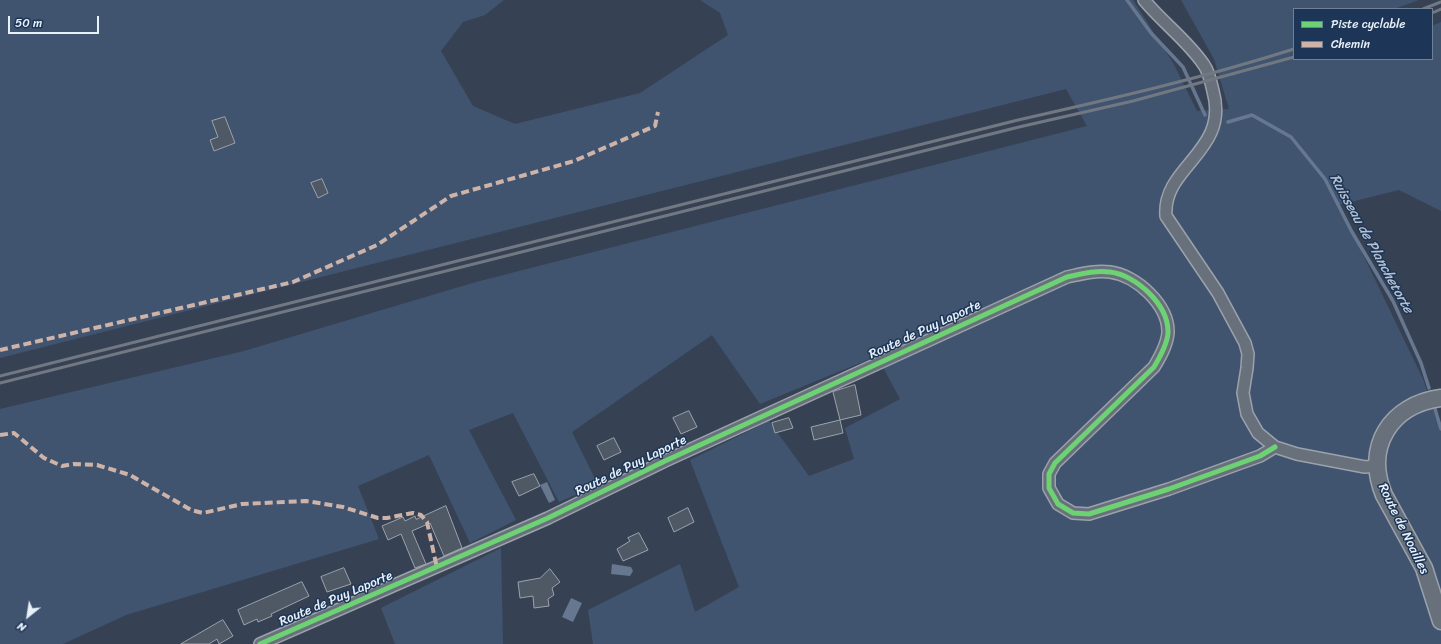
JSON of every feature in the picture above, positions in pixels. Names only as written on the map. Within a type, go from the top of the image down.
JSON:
[{"type":"main road","name":"Route de Noailles","points":[[1441,398],[1413,406],[1399,416],[1389,426],[1380,442],[1376,466],[1379,483],[1384,495],[1424,568],[1441,621]]},
{"type":"street","points":[[1144,0],[1200,59],[1208,74],[1216,105],[1208,141],[1173,187],[1166,206],[1166,216],[1218,293],[1245,342],[1248,354],[1243,393],[1247,414],[1258,433],[1274,447],[1297,454],[1365,467],[1376,466]]},
{"type":"street","name":"Route de Puy Laporte","points":[[260,644],[548,518],[665,461],[1067,276],[1093,271],[1110,272],[1124,276],[1136,282],[1153,299],[1161,310],[1166,320],[1168,332],[1162,352],[1154,367],[1055,463],[1049,474],[1049,488],[1058,504],[1073,513],[1089,514],[1169,489],[1260,456],[1274,447]]},
{"type":"shaded area","points":[[0,0],[504,0],[485,15],[463,22],[441,51],[473,106],[515,124],[640,93],[728,35],[720,13],[700,0],[1133,0],[1173,63],[1197,111],[1229,109],[1214,59],[1181,0],[1419,0],[1397,8],[1293,8],[1293,60],[1433,60],[1433,26],[1441,22],[1441,211],[1399,190],[1339,205],[1423,379],[1441,432],[1441,644],[593,644],[588,610],[680,564],[695,612],[739,587],[690,460],[769,421],[809,476],[854,459],[845,428],[900,399],[877,356],[760,404],[712,335],[572,432],[598,485],[559,502],[513,413],[469,430],[516,520],[470,543],[429,455],[358,486],[379,539],[126,615],[63,644],[0,644],[0,409],[244,351],[476,282],[1087,126],[1066,89],[0,358]]},
{"type":"shaded area","points":[[547,482],[555,500],[549,503],[540,485]]},
{"type":"shaded area","points":[[501,548],[503,644],[395,644],[381,608]]},
{"type":"shaded area","points":[[612,564],[631,567],[633,571],[630,576],[611,574]]},
{"type":"shaded area","points":[[571,598],[582,603],[573,622],[562,617]]},
{"type":"building","points":[[225,117],[235,143],[214,151],[210,140],[218,137],[212,121]]},
{"type":"building","points":[[322,179],[328,193],[318,198],[311,183]]},
{"type":"building","points":[[855,385],[861,415],[840,420],[833,392]]},
{"type":"building","points":[[689,411],[697,427],[681,434],[673,418]]},
{"type":"building","points":[[789,418],[793,428],[775,433],[772,423]]},
{"type":"building","points":[[840,420],[843,433],[814,440],[811,427]]},
{"type":"building","points":[[614,438],[621,452],[604,460],[597,446]]},
{"type":"building","points":[[534,474],[540,486],[519,496],[512,482]]},
{"type":"building","points":[[446,506],[462,548],[444,556],[430,523],[412,531],[426,564],[415,568],[401,534],[388,540],[382,526],[403,517],[405,521],[415,516],[416,519]]},
{"type":"building","points":[[688,508],[694,522],[674,532],[668,518]]},
{"type":"building","points":[[639,533],[648,550],[623,561],[617,549],[630,541],[628,538]]},
{"type":"building","points":[[344,568],[351,584],[327,592],[321,577]]},
{"type":"building","points":[[550,569],[560,582],[552,588],[554,595],[548,599],[549,606],[534,608],[533,596],[520,598],[518,582],[540,578]]},
{"type":"building","points":[[302,582],[309,596],[271,614],[272,616],[258,622],[257,619],[244,625],[238,610]]},
{"type":"building","points":[[223,620],[233,636],[219,644],[217,639],[209,644],[181,644]]},
{"type":"waterway","name":"Ruisseau de Planchetorte","points":[[1127,0],[1151,33],[1183,67],[1205,115]]},
{"type":"waterway","name":"Ruisseau de Planchetorte","points":[[1228,122],[1252,115],[1291,137],[1325,179],[1352,232],[1393,301],[1421,363],[1429,388]]},
{"type":"waterway","name":"Ruisseau de Planchetorte","points":[[1435,409],[1441,429]]},
{"type":"railway","points":[[1426,8],[1441,2]]},
{"type":"railway","points":[[1433,13],[1441,9]]},
{"type":"railway","points":[[0,376],[1018,120],[1157,88],[1260,60],[1293,49]]},
{"type":"railway","points":[[0,383],[1019,127],[1133,101],[1293,57]]},
{"type":"marked path","points":[[0,350],[293,282],[377,245],[451,196],[574,161],[655,126],[658,112]]},
{"type":"marked path","points":[[0,435],[14,433],[44,458],[62,466],[74,464],[97,465],[130,475],[191,510],[203,513],[242,504],[306,501],[343,507],[378,518],[387,518],[413,513],[421,515],[427,522],[437,568]]},
{"type":"cycle path","points":[[260,644],[548,518],[665,461],[1067,277],[1099,272],[1110,272],[1120,274],[1130,279],[1140,285],[1157,302],[1167,322],[1168,333],[1165,346],[1154,367],[1055,463],[1049,474],[1049,488],[1058,504],[1073,513],[1089,514],[1169,489],[1260,456],[1275,447]]}]
